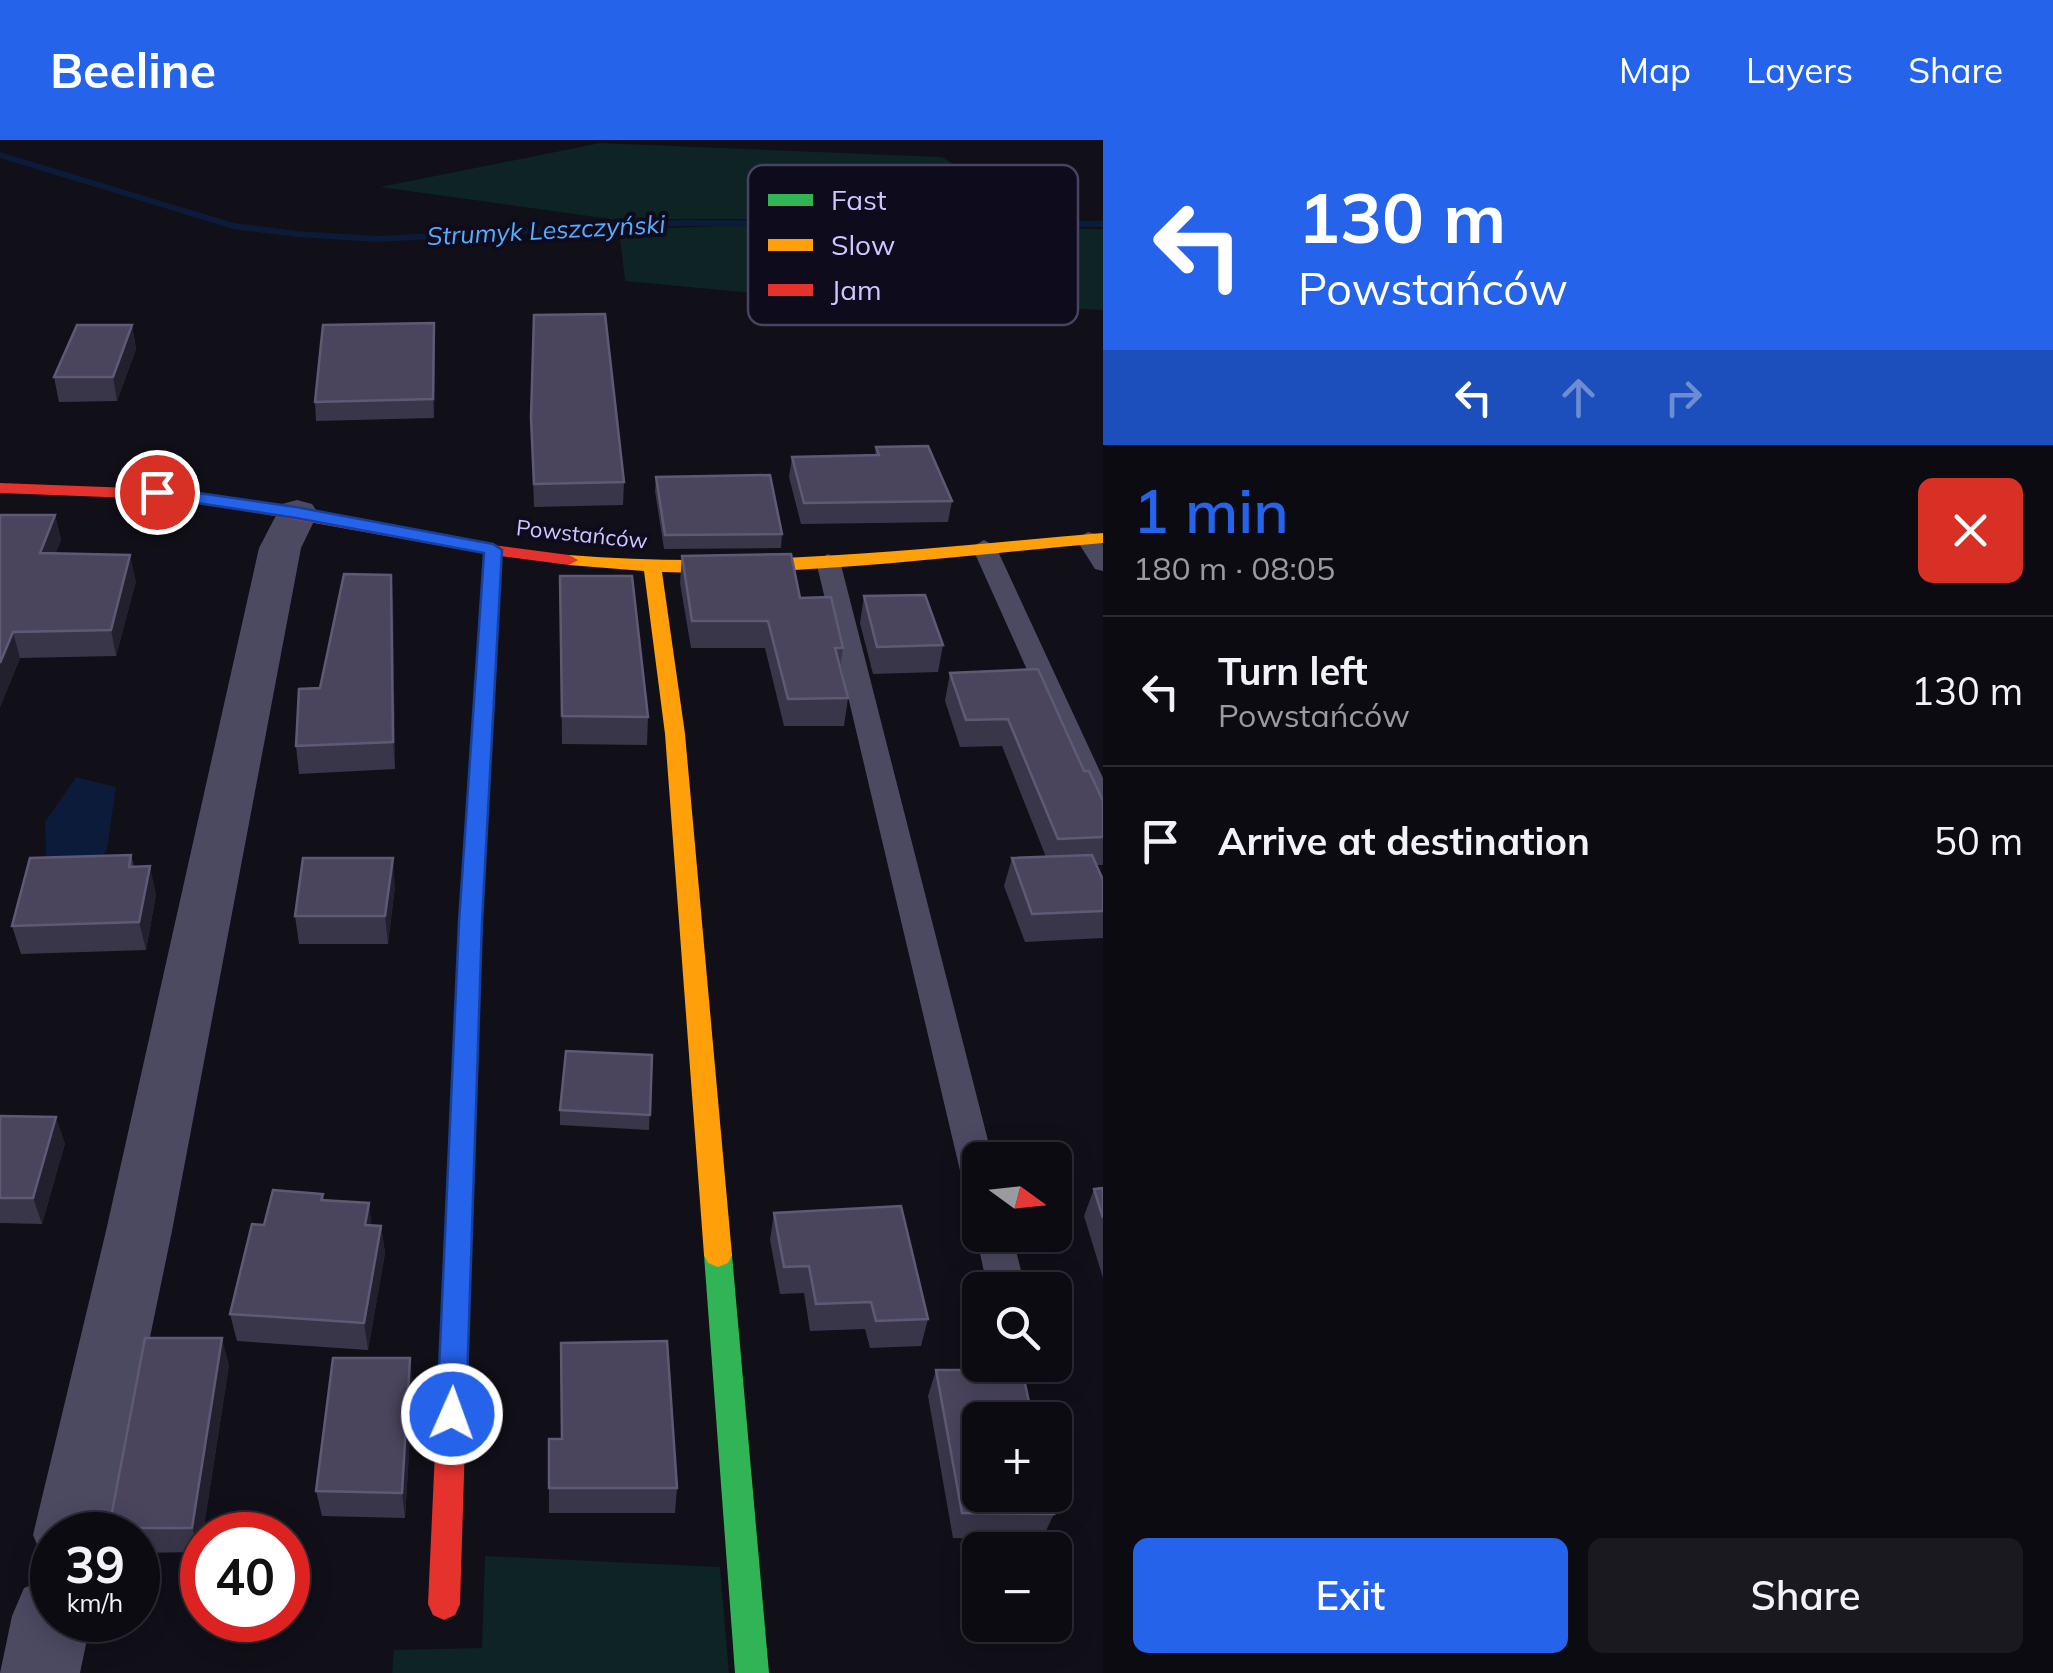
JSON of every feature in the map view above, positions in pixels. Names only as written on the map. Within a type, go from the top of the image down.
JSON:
[{"type":"street","name":"Powstańców","points":[[0,488],[130,490],[296,512],[493,550],[652,567],[828,562],[1096,539]]},
{"type":"street","points":[[76,1512],[139,1232],[280,548],[296,512]]},
{"type":"street","points":[[444,1604],[470,922],[493,550]]},
{"type":"street","points":[[652,567],[675,734],[752,1673]]},
{"type":"street","points":[[40,1673],[47,1642]]},
{"type":"lane","points":[[1096,539],[1103,564]]},
{"type":"lane","points":[[984,547],[1103,808]]},
{"type":"lane","points":[[828,562],[971,1142]]},
{"type":"green space","points":[[600,143],[942,157],[955,165],[748,165],[748,219],[666,219],[618,224],[617,220],[380,187]]},
{"type":"green space","points":[[748,226],[748,293],[625,281],[619,230]]},
{"type":"green space","points":[[1078,229],[1103,229],[1103,310],[1078,309]]},
{"type":"green space","points":[[485,1556],[720,1567],[729,1673],[392,1673],[394,1650],[482,1648]]},
{"type":"water","points":[[76,777],[116,787],[107,850],[94,867],[70,866],[46,856],[45,822]]},
{"type":"building","points":[[605,314],[624,482],[534,484],[534,315]]},
{"type":"building","points":[[434,323],[433,399],[315,402],[323,325]]},
{"type":"building","points":[[77,325],[132,325],[113,377],[54,377]]},
{"type":"building","points":[[928,446],[952,501],[804,503],[792,457],[879,455],[876,447]]},
{"type":"building","points":[[770,475],[782,534],[665,535],[656,477]]},
{"type":"building","points":[[0,515],[55,515],[40,553],[130,555],[111,630],[13,632],[0,663]]},
{"type":"building","points":[[791,554],[800,598],[831,597],[843,648],[835,648],[848,698],[788,699],[768,621],[692,621],[682,556]]},
{"type":"building","points":[[344,574],[391,575],[393,742],[296,746],[299,689],[320,688]]},
{"type":"building","points":[[560,576],[632,576],[648,717],[562,716]]},
{"type":"building","points":[[925,595],[943,645],[877,647],[864,596]]},
{"type":"building","points":[[1038,669],[1084,771],[1089,771],[1103,801],[1103,837],[1058,839],[1008,719],[966,720],[950,673]]},
{"type":"building","points":[[131,855],[129,867],[150,866],[139,922],[12,926],[30,858]]},
{"type":"building","points":[[1092,855],[1103,880],[1103,911],[1032,914],[1012,858]]},
{"type":"building","points":[[303,858],[393,858],[385,916],[295,916]]},
{"type":"building","points":[[566,1051],[652,1055],[650,1115],[560,1110]]},
{"type":"building","points":[[0,1116],[56,1117],[33,1198],[0,1198]]},
{"type":"building","points":[[1103,1188],[1103,1218],[1094,1189]]},
{"type":"building","points":[[273,1190],[323,1194],[321,1200],[369,1203],[365,1225],[381,1226],[364,1323],[230,1314],[252,1224],[264,1225]]},
{"type":"building","points":[[901,1206],[928,1319],[876,1321],[871,1302],[816,1304],[809,1266],[784,1267],[774,1213]]},
{"type":"building","points":[[145,1338],[222,1338],[195,1512],[180,1512],[180,1528],[160,1528],[160,1512],[112,1512]]},
{"type":"building","points":[[667,1341],[677,1488],[549,1488],[549,1439],[562,1439],[561,1343]]},
{"type":"building","points":[[333,1358],[410,1358],[402,1493],[316,1491]]},
{"type":"building","points":[[936,1370],[962,1370],[962,1382],[1025,1382],[1029,1402],[962,1402],[962,1512],[1054,1514],[962,1513]]},
{"type":"waterway","name":"Strumyk Leszczyński","points":[[0,155],[233,226],[297,234],[377,239],[680,223],[748,223]]},
{"type":"waterway","name":"Strumyk Leszczyński","points":[[1078,224],[1103,224]]},
{"type":"traffic: fast","points":[[718,1255],[752,1673]]},
{"type":"traffic: slow","points":[[569,560],[635,566],[769,566],[1103,538]]},
{"type":"traffic: slow","points":[[470,929],[493,550]]},
{"type":"traffic: slow","points":[[652,567],[675,734],[718,1255]]},
{"type":"traffic: jam","points":[[0,488],[185,495],[569,560]]},
{"type":"traffic: jam","points":[[444,1604],[470,929]]},
{"type":"route","points":[[157,492],[296,512],[493,550],[470,922],[452,1414]]}]
